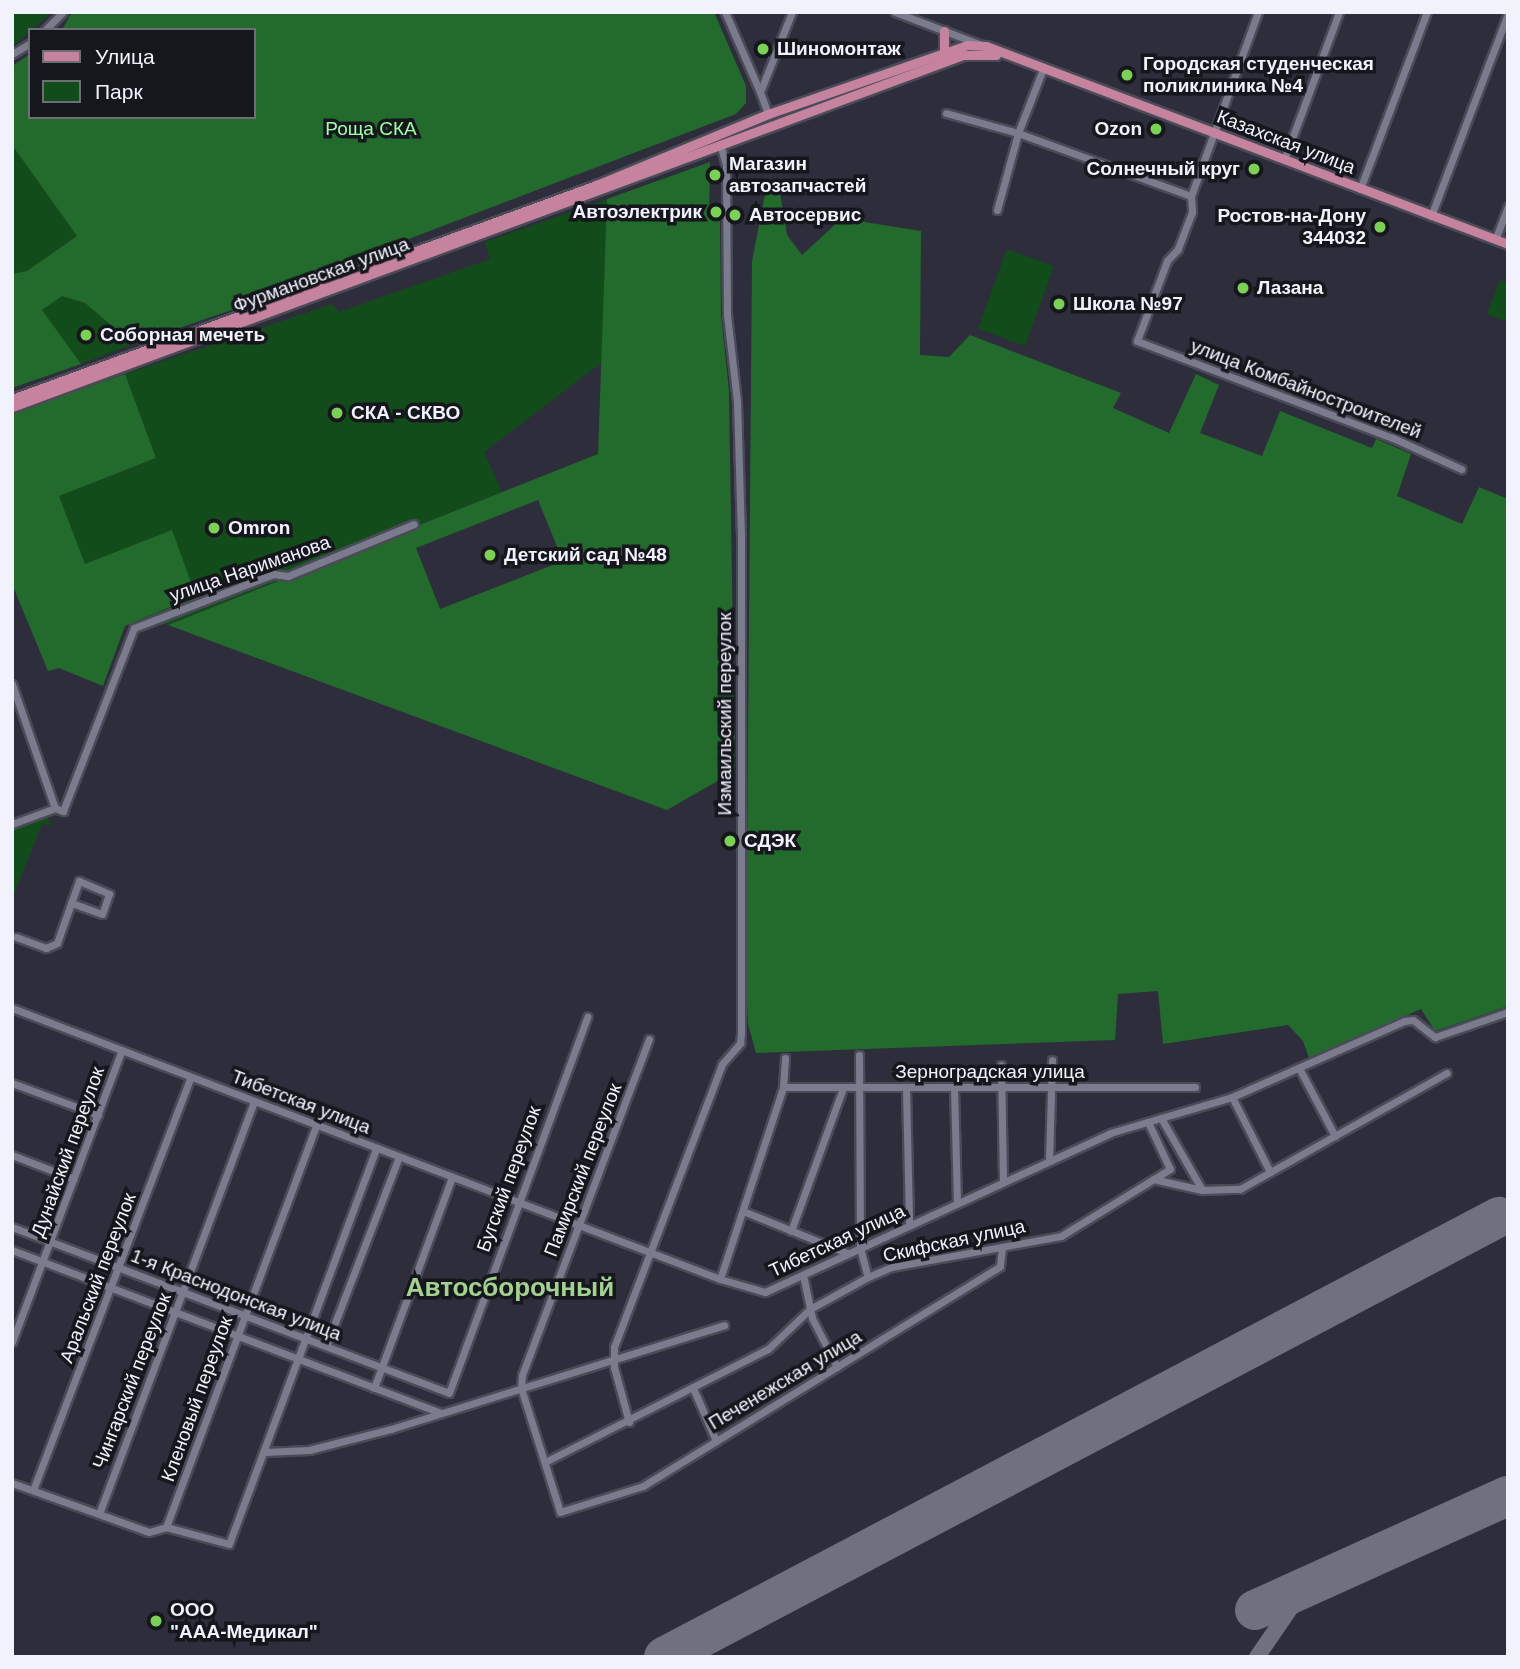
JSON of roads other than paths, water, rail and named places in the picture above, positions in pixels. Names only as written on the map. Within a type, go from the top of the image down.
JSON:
[{"type":"main road","points":[[943,52],[944,31]]},
{"type":"main road","points":[[600,188],[715,134],[768,114],[943,52],[986,46]]},
{"type":"main road","name":"Казахская улица","points":[[986,46],[1018,61],[1508,244]]},
{"type":"main road","points":[[600,188],[721,147],[969,53],[1018,61]]},
{"type":"main road","points":[[827,93],[832,106]]},
{"type":"main road","points":[[715,134],[721,147]]},
{"type":"main road","name":"Фурмановская улица","points":[[12,399],[600,188]]},
{"type":"main road","name":"Фурмановская улица","points":[[12,407],[600,188]]},
{"type":"street","points":[[47,28],[63,12]]},
{"type":"street","points":[[725,12],[768,114]]},
{"type":"street","points":[[760,92],[792,12]]},
{"type":"street","name":"Казахская улица","points":[[895,12],[986,46]]},
{"type":"street","points":[[946,113],[1018,133],[1191,196],[1258,12]]},
{"type":"street","points":[[1284,160],[1339,12]]},
{"type":"street","points":[[1360,188],[1427,12]]},
{"type":"street","points":[[1431,216],[1508,13]]},
{"type":"street","points":[[12,54],[28,44]]},
{"type":"street","points":[[997,210],[1018,133],[1043,69]]},
{"type":"street","name":"Измаильский переулок","points":[[629,1422],[613,1359],[614,1347],[722,1064],[741,1034],[741,536],[737,401],[727,316],[726,165],[721,147]]},
{"type":"street","name":"улица Комбайностроителей","points":[[1191,196],[1192,212],[1178,249],[1167,261],[1137,341],[1393,438],[1461,469]]},
{"type":"street","points":[[1495,240],[1508,206]]},
{"type":"street","name":"улица Нариманова","points":[[55,808],[62,811],[134,628],[274,574],[288,576],[414,524]]},
{"type":"street","points":[[12,684],[55,808],[12,824]]},
{"type":"street","points":[[16,937],[46,948],[57,943],[71,903],[79,881],[109,894],[102,914],[71,903]]},
{"type":"street","name":"Тибетская улица","points":[[12,1008],[517,1203],[720,1279],[765,1292],[1049,1161],[1148,1122],[1231,1097],[1404,1021],[1413,1020],[1435,1037],[1508,1012]]},
{"type":"street","name":"Бугский переулок","points":[[449,1393],[587,1017]]},
{"type":"street","name":"Памирский переулок","points":[[521,1388],[649,1040]]},
{"type":"street","name":"Дунайский переулок","points":[[12,1342],[15,1324],[43,1262],[122,1050]]},
{"type":"street","points":[[859,1055],[860,1248],[869,1277]]},
{"type":"street","points":[[720,1279],[783,1087],[785,1058]]},
{"type":"street","points":[[1049,1161],[1049,1088],[1052,1060]]},
{"type":"street","points":[[1001,1065],[1003,1182]]},
{"type":"street","points":[[1299,1068],[1335,1136]]},
{"type":"street","points":[[1153,1179],[1202,1190],[1240,1189],[1447,1073]]},
{"type":"street","name":"Аральский переулок","points":[[33,1490],[191,1077]]},
{"type":"street","points":[[12,1083],[98,1115]]},
{"type":"street","name":"Зерноградская улица","points":[[783,1087],[1195,1087]]},
{"type":"street","points":[[791,1231],[843,1087]]},
{"type":"street","points":[[906,1088],[909,1225]]},
{"type":"street","points":[[954,1088],[957,1203]]},
{"type":"street","points":[[1231,1097],[1270,1172]]},
{"type":"street","name":"Чингарский переулок","points":[[99,1514],[254,1101]]},
{"type":"street","points":[[1161,1118],[1202,1190]]},
{"type":"street","points":[[1148,1122],[1171,1163],[1170,1169],[1153,1179]]},
{"type":"street","name":"Кленовый переулок","points":[[166,1527],[316,1125]]},
{"type":"street","points":[[12,1483],[149,1532],[166,1527],[224,1545],[229,1544],[376,1148]]},
{"type":"street","points":[[12,1156],[74,1180]]},
{"type":"street","points":[[326,1346],[398,1157]]},
{"type":"street","points":[[373,1388],[452,1177]]},
{"type":"street","name":"Скифская улица","points":[[545,1462],[629,1422],[768,1349],[810,1309],[869,1277],[892,1267],[1061,1236],[1153,1179]]},
{"type":"street","points":[[743,1211],[847,1254]]},
{"type":"street","name":"1-я Краснодонская улица","points":[[12,1227],[449,1393]]},
{"type":"street","name":"Печенежская улица","points":[[545,1462],[560,1512],[643,1486],[1000,1266],[1002,1247]]},
{"type":"street","points":[[12,1250],[442,1414]]},
{"type":"street","points":[[803,1275],[811,1299],[810,1309],[837,1367]]},
{"type":"street","points":[[265,1452],[309,1450],[442,1414],[724,1325]]},
{"type":"street","points":[[521,1388],[545,1462]]},
{"type":"street","points":[[693,1388],[716,1441]]},
{"type":"street","points":[[449,1393],[453,1410]]},
{"type":"place","name":"Шиномонтаж","points":[[763,49]]},
{"type":"place","name":"Городская студенческая поликлиника №4","points":[[1127,75]]},
{"type":"place","name":"Ozon","points":[[1156,129]]},
{"type":"place","name":"Солнечный круг","points":[[1254,169]]},
{"type":"place","name":"Магазин автозапчастей","points":[[715,175]]},
{"type":"place","name":"Автоэлектрик","points":[[716,212]]},
{"type":"place","name":"Автосервис","points":[[735,215]]},
{"type":"place","name":"Ростов-на-Дону 344032","points":[[1380,227]]},
{"type":"place","name":"Лазана","points":[[1243,288]]},
{"type":"place","name":"Школа №97","points":[[1059,304]]},
{"type":"place","name":"Соборная мечеть","points":[[86,335]]},
{"type":"place","name":"СКА - СКВО","points":[[337,413]]},
{"type":"place","name":"Omron","points":[[214,528]]},
{"type":"place","name":"Детский сад №48","points":[[490,555]]},
{"type":"place","name":"СДЭК","points":[[730,841]]},
{"type":"place","name":"ООО \"ААА-Медикал\"","points":[[156,1621]]},
{"type":"district","name":"Автосборочный","points":[[510,1288]]},
{"type":"park label","name":"Роща СКА","points":[[371,129]]}]
